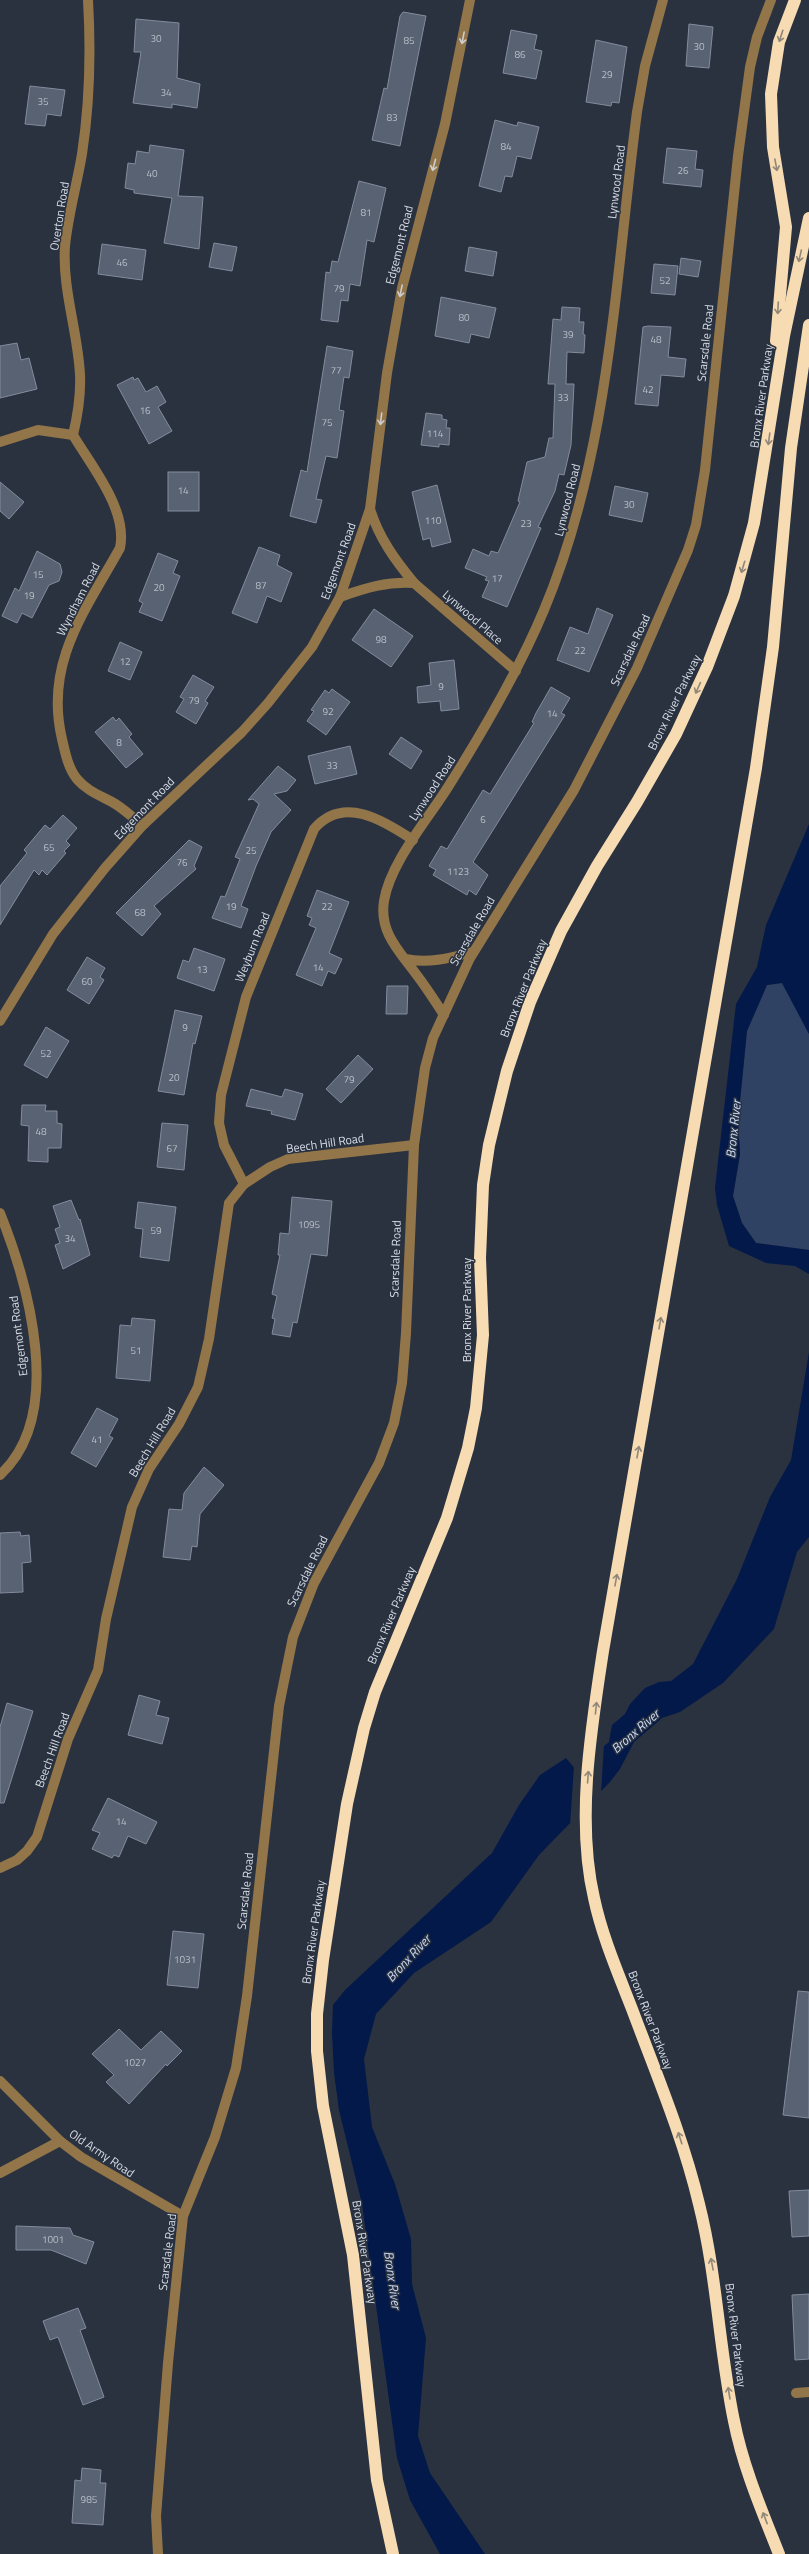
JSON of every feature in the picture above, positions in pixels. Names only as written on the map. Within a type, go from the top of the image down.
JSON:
[{"type":"highway","points":[[773,410],[779,286],[786,227],[773,147],[771,94],[779,42],[795,0]]},
{"type":"highway","name":"Bronx River Parkway","points":[[393,2554],[377,2480],[353,2255],[318,2070],[319,1996],[347,1804],[364,1728],[375,1692],[447,1518],[468,1448],[476,1408],[482,1342],[480,1251],[483,1185],[489,1145],[507,1071],[530,1002],[561,931],[597,866],[672,742],[722,632],[741,574],[754,523],[785,328],[809,218]]},
{"type":"highway","name":"Bronx River Parkway","points":[[779,2554],[743,2457],[734,2423],[714,2271],[692,2175],[664,2090],[608,1948],[594,1897],[588,1849],[587,1808],[591,1747],[603,1651],[756,768],[773,647],[791,448],[809,325]]},
{"type":"street","name":"Overton Road","points":[[73,435],[80,401],[80,374],[66,272],[65,246],[82,153],[89,93],[91,47],[88,0]]},
{"type":"street","name":"Edgemont Road","points":[[0,1021],[53,934],[105,868],[143,825],[242,732],[268,703],[312,647],[340,597],[370,508],[387,373],[402,288],[448,109],[470,0]]},
{"type":"street","name":"Lynwood Road","points":[[444,1015],[385,929],[383,909],[392,878],[413,840],[484,729],[516,671],[535,632],[557,577],[579,512],[606,376],[637,112],[645,66],[663,0]]},
{"type":"street","name":"Scarsdale Road","points":[[158,2554],[156,2516],[183,2216],[215,2137],[236,2068],[246,2003],[279,1706],[293,1637],[314,1583],[382,1457],[396,1417],[402,1383],[406,1333],[414,1145],[425,1068],[433,1038],[473,952],[574,790],[637,668],[688,550],[696,525],[705,470],[738,156],[750,67],[757,37],[771,0]]},
{"type":"street","points":[[0,442],[26,432],[38,430],[73,435]]},
{"type":"street","name":"Wyndham Road","points":[[73,435],[118,511],[122,537],[120,548],[75,628],[61,665],[56,698],[60,728],[67,760],[76,778],[88,790],[113,802],[143,825]]},
{"type":"street","name":"Lynwood Place","points":[[370,508],[376,529],[386,546],[414,583],[516,671]]},
{"type":"street","points":[[340,597],[366,587],[401,582],[414,583]]},
{"type":"street","name":"Weyburn Road","points":[[244,1184],[224,1145],[219,1123],[221,1095],[246,997],[314,829],[329,816],[341,812],[351,812],[386,823],[413,840]]},
{"type":"street","points":[[405,959],[420,962],[435,961],[473,952]]},
{"type":"street","name":"Beech Hill Road","points":[[0,1868],[16,1860],[27,1851],[37,1837],[68,1739],[98,1670],[106,1619],[132,1507],[150,1468],[178,1424],[198,1387],[209,1339],[225,1215],[232,1198],[244,1184],[270,1167],[288,1159],[414,1145]]},
{"type":"street","name":"Edgemont Road","points":[[0,1213],[17,1258],[25,1287],[35,1349],[36,1377],[33,1416],[28,1432],[22,1446],[0,1474]]},
{"type":"street","name":"Old Army Road","points":[[0,2080],[60,2141],[107,2174],[183,2216]]},
{"type":"street","points":[[0,2174],[60,2141]]},
{"type":"street","points":[[796,2393],[809,2392]]},
{"type":"shaded area","points":[[782,983],[809,1034],[809,1250],[756,1243],[742,1223],[733,1196],[740,1154],[738,1121],[747,1031],[767,985]]},
{"type":"water","name":"Bronx River","points":[[809,824],[809,1034],[782,983],[767,985],[747,1031],[738,1121],[740,1154],[733,1196],[742,1223],[756,1243],[809,1250],[809,1274],[795,1266],[766,1263],[729,1246],[717,1205],[715,1188],[736,1004],[757,967],[766,925]]},
{"type":"water","name":"Bronx River","points":[[809,1352],[809,1537],[797,1552],[774,1629],[723,1683],[680,1712],[662,1718],[634,1742],[620,1769],[610,1782],[539,1855],[491,1922],[414,1973],[376,2014],[364,2059],[372,2127],[395,2184],[411,2239],[412,2284],[426,2338],[418,2436],[430,2473],[485,2554],[440,2554],[410,2500],[397,2458],[362,2204],[339,2110],[334,2073],[332,2033],[333,2005],[345,1990],[492,1853],[519,1805],[540,1775],[566,1758],[576,1770],[609,1742],[612,1725],[625,1714],[630,1704],[645,1688],[659,1682],[671,1681],[693,1664],[737,1579],[770,1497],[791,1460]]},
{"type":"pier","points":[[604,1744],[601,1794],[570,1825],[574,1766],[576,1767]]},
{"type":"building","points":[[403,12],[426,16],[400,146],[372,140],[384,88],[387,89],[400,16]]},
{"type":"building","points":[[136,19],[179,23],[177,78],[200,84],[197,108],[172,104],[172,108],[133,103],[141,52],[134,52]]},
{"type":"building","points":[[689,24],[713,27],[709,68],[686,66]]},
{"type":"building","points":[[511,30],[537,35],[534,49],[542,51],[536,79],[503,73]]},
{"type":"building","points":[[596,40],[627,47],[619,103],[612,102],[611,106],[586,102]]},
{"type":"building","points":[[30,86],[65,90],[61,116],[47,114],[45,126],[25,124]]},
{"type":"building","points":[[495,120],[517,126],[518,122],[539,127],[531,159],[517,156],[512,177],[505,176],[501,192],[479,186]]},
{"type":"building","points":[[150,145],[184,150],[178,196],[203,197],[199,249],[164,243],[172,198],[134,193],[134,190],[125,188],[128,163],[135,164],[137,151],[149,153]]},
{"type":"building","points":[[667,148],[697,151],[695,169],[703,170],[701,187],[663,183]]},
{"type":"building","points":[[359,181],[386,188],[374,242],[367,240],[360,286],[350,284],[348,301],[341,300],[338,322],[321,320],[326,272],[330,273],[332,261],[338,262]]},
{"type":"building","points":[[214,243],[237,247],[232,271],[209,267]]},
{"type":"building","points":[[102,244],[146,250],[142,280],[98,274]]},
{"type":"building","points":[[469,247],[497,252],[493,276],[465,271]]},
{"type":"building","points":[[681,258],[701,261],[698,277],[679,274]]},
{"type":"building","points":[[654,264],[678,266],[675,295],[651,293]]},
{"type":"building","points":[[441,297],[496,308],[489,338],[471,334],[469,343],[435,336]]},
{"type":"building","points":[[562,307],[580,308],[579,322],[584,322],[583,334],[585,335],[584,353],[567,352],[566,384],[574,384],[571,445],[564,475],[559,474],[555,491],[538,527],[541,528],[507,607],[482,597],[489,581],[485,580],[487,577],[465,568],[473,549],[489,556],[491,551],[498,553],[520,502],[518,501],[527,462],[545,457],[549,438],[553,438],[555,384],[548,384],[553,319],[561,320]]},
{"type":"building","points":[[643,327],[671,327],[668,357],[686,359],[684,377],[661,375],[658,406],[635,404]]},
{"type":"building","points":[[17,343],[21,360],[29,358],[37,389],[0,398],[0,346]]},
{"type":"building","points":[[327,346],[353,351],[349,378],[344,377],[339,410],[344,411],[337,458],[326,456],[316,499],[322,500],[316,523],[290,516],[301,470],[307,472]]},
{"type":"building","points":[[133,377],[134,380],[138,378],[146,392],[157,386],[166,402],[158,407],[172,431],[149,444],[117,385]]},
{"type":"building","points":[[426,413],[442,415],[442,419],[447,420],[446,428],[450,428],[449,445],[439,444],[439,447],[421,445]]},
{"type":"building","points":[[168,472],[199,472],[199,511],[168,511]]},
{"type":"building","points":[[0,482],[24,502],[9,519],[0,511]]},
{"type":"building","points":[[437,485],[451,542],[432,547],[430,538],[423,540],[412,492]]},
{"type":"building","points":[[615,486],[648,493],[642,522],[609,515]]},
{"type":"building","points":[[259,547],[280,555],[277,565],[292,573],[281,602],[267,596],[257,623],[232,613]]},
{"type":"building","points":[[37,551],[60,564],[62,572],[59,581],[49,585],[32,618],[22,613],[17,623],[2,616],[15,588],[19,591]]},
{"type":"building","points":[[158,553],[178,561],[173,573],[180,576],[162,621],[139,612],[143,603],[139,601]]},
{"type":"building","points":[[597,608],[613,615],[589,672],[557,660],[570,627],[588,634]]},
{"type":"building","points":[[374,609],[413,636],[391,667],[352,640]]},
{"type":"building","points":[[120,642],[142,652],[130,680],[108,671]]},
{"type":"building","points":[[454,660],[459,709],[441,711],[440,701],[418,703],[417,687],[431,685],[429,663]]},
{"type":"building","points":[[193,675],[214,687],[205,701],[208,703],[196,724],[176,712],[184,699],[180,697]]},
{"type":"building","points":[[551,687],[570,698],[561,713],[565,715],[473,862],[488,875],[476,895],[469,890],[467,895],[433,875],[436,870],[429,866],[441,846],[447,849],[483,790],[490,794],[534,723],[532,722],[536,713]]},
{"type":"building","points":[[332,689],[350,702],[326,735],[307,721],[314,711],[311,710],[325,690],[329,693]]},
{"type":"building","points":[[113,717],[116,721],[119,718],[132,734],[129,737],[143,754],[126,768],[95,732]]},
{"type":"building","points":[[401,737],[422,751],[411,769],[389,754]]},
{"type":"building","points":[[350,746],[357,774],[315,784],[308,756]]},
{"type":"building","points":[[278,766],[296,780],[287,791],[274,794],[291,810],[271,832],[256,866],[241,906],[248,909],[241,928],[212,918],[221,896],[225,897],[240,859],[235,857],[259,804],[253,799],[248,800]]},
{"type":"building","points":[[63,815],[77,828],[66,841],[70,845],[64,851],[66,853],[47,875],[42,870],[39,875],[34,870],[0,925],[0,886],[27,853],[24,850],[45,825],[50,829]]},
{"type":"building","points":[[189,840],[202,847],[194,866],[196,869],[154,906],[161,914],[142,936],[116,913]]},
{"type":"building","points":[[317,890],[349,902],[329,953],[342,959],[335,974],[328,971],[322,986],[296,975],[316,928],[309,925],[312,918],[307,916]]},
{"type":"building","points":[[194,948],[225,959],[214,991],[177,978],[183,960],[189,962]]},
{"type":"building","points":[[87,957],[105,968],[100,977],[104,980],[89,1004],[67,990]]},
{"type":"building","points":[[387,986],[408,986],[407,1014],[386,1014]]},
{"type":"building","points":[[175,1010],[202,1016],[195,1044],[193,1043],[184,1095],[158,1091]]},
{"type":"building","points":[[46,1027],[69,1041],[47,1078],[24,1065]]},
{"type":"building","points":[[358,1055],[373,1069],[341,1103],[326,1089]]},
{"type":"building","points":[[251,1089],[282,1097],[285,1089],[303,1094],[295,1120],[271,1114],[272,1111],[246,1106]]},
{"type":"building","points":[[22,1105],[46,1105],[45,1111],[57,1111],[57,1123],[62,1124],[61,1148],[48,1148],[48,1162],[28,1161],[29,1126],[21,1125]]},
{"type":"building","points":[[162,1123],[188,1125],[184,1170],[157,1167]]},
{"type":"building","points":[[292,1197],[332,1201],[327,1256],[311,1254],[297,1323],[293,1322],[290,1337],[272,1334],[275,1319],[272,1318],[277,1296],[272,1294],[280,1255],[278,1255],[280,1233],[289,1234]]},
{"type":"building","points":[[71,1200],[79,1220],[80,1219],[90,1255],[63,1269],[55,1245],[60,1243],[55,1229],[60,1227],[53,1206]]},
{"type":"building","points":[[138,1202],[176,1207],[169,1261],[140,1257],[143,1229],[135,1228]]},
{"type":"building","points":[[132,1318],[155,1320],[150,1381],[116,1378],[120,1325],[131,1326]]},
{"type":"building","points":[[97,1408],[118,1419],[109,1436],[113,1438],[96,1467],[71,1453]]},
{"type":"building","points":[[204,1467],[224,1485],[200,1514],[197,1547],[192,1546],[190,1560],[163,1557],[169,1509],[182,1510],[184,1493]]},
{"type":"building","points":[[20,1532],[21,1536],[29,1535],[31,1562],[22,1563],[23,1592],[0,1593],[0,1533]]},
{"type":"building","points":[[139,1695],[160,1701],[156,1715],[169,1718],[162,1744],[128,1735]]},
{"type":"building","points":[[7,1703],[33,1711],[4,1803],[0,1803],[0,1727]]},
{"type":"building","points":[[108,1798],[157,1822],[146,1844],[128,1836],[119,1857],[114,1855],[112,1858],[92,1849],[100,1833],[92,1830]]},
{"type":"building","points":[[173,1931],[204,1934],[198,1988],[167,1985]]},
{"type":"building","points":[[798,1991],[809,1992],[809,2118],[783,2115]]},
{"type":"building","points":[[119,2029],[141,2050],[161,2031],[182,2051],[167,2066],[166,2064],[129,2104],[106,2082],[114,2075],[92,2054]]},
{"type":"building","points":[[809,2190],[809,2236],[792,2237],[789,2191]]},
{"type":"building","points":[[16,2226],[70,2228],[73,2235],[94,2242],[86,2264],[51,2250],[16,2250]]},
{"type":"building","points":[[809,2294],[809,2359],[795,2360],[792,2295]]},
{"type":"building","points":[[78,2308],[86,2328],[80,2330],[104,2397],[83,2405],[58,2337],[50,2340],[43,2321]]},
{"type":"building","points":[[82,2468],[101,2470],[100,2483],[106,2483],[103,2525],[72,2523],[75,2480],[81,2481]]}]
